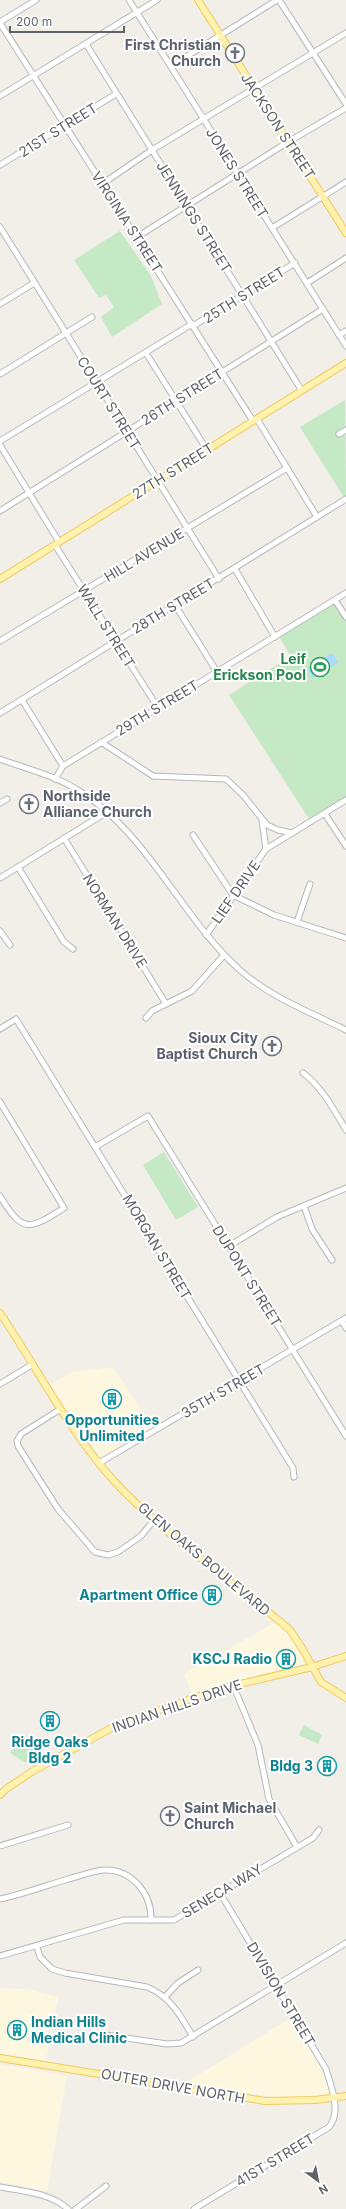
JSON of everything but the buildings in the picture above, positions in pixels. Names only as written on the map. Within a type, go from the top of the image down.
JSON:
[{"type":"main road","name":"JACKSON STREET","points":[[198,0],[346,233]]},
{"type":"main road","name":"27TH STREET","points":[[0,579],[346,364]]},
{"type":"main road","name":"GLEN OAKS BOULEVARD","points":[[0,1313],[2,1320],[32,1364],[59,1410],[99,1463],[154,1520],[290,1630],[298,1640],[325,1686],[346,1698]]},
{"type":"main road","name":"INDIAN HILLS DRIVE","points":[[0,1795],[6,1789],[33,1771],[117,1725],[234,1685],[346,1656]]},
{"type":"main road","name":"OUTER DRIVE NORTH","points":[[0,2058],[265,2101],[334,2098],[346,2096]]},
{"type":"street","points":[[0,22],[36,0]]},
{"type":"street","name":"JONES STREET","points":[[129,0],[346,346]]},
{"type":"street","points":[[0,96],[157,0]]},
{"type":"street","points":[[171,66],[278,0],[346,104]]},
{"type":"street","name":"VIRGINIA STREET","points":[[0,22],[222,372],[287,468],[317,517]]},
{"type":"street","points":[[102,184],[152,150],[346,33]]},
{"type":"street","name":"JENNINGS STREET","points":[[86,44],[302,391]]},
{"type":"street","name":"21ST STREET","points":[[0,166],[116,94]]},
{"type":"street","points":[[136,237],[288,142],[346,108]]},
{"type":"street","points":[[272,228],[346,182]]},
{"type":"street","name":"COURT STREET","points":[[1,231],[219,579]]},
{"type":"street","name":"25TH STREET","points":[[307,283],[346,258]]},
{"type":"street","name":"25TH STREET","points":[[0,441],[97,384],[294,263]]},
{"type":"street","points":[[0,304],[34,283]]},
{"type":"street","name":"26TH STREET","points":[[0,511],[323,309]]},
{"type":"street","points":[[0,374],[92,317]]},
{"type":"street","points":[[339,335],[346,331]]},
{"type":"street","points":[[146,353],[207,450]]},
{"type":"street","points":[[339,434],[346,430]]},
{"type":"street","name":"WALL STREET","points":[[0,445],[30,493],[84,591],[158,708]]},
{"type":"street","name":"HILL AVENUE","points":[[0,641],[287,468]]},
{"type":"street","name":"28TH STREET","points":[[0,713],[115,640],[219,579],[346,499]]},
{"type":"street","points":[[235,569],[275,636]]},
{"type":"street","name":"29TH STREET","points":[[55,779],[63,766],[346,593]]},
{"type":"street","points":[[335,600],[346,617]]},
{"type":"street","points":[[175,605],[217,672]]},
{"type":"street","points":[[22,700],[63,766]]},
{"type":"street","points":[[101,742],[153,776],[226,779],[243,795],[262,820],[278,830],[292,833]]},
{"type":"street","points":[[0,759],[55,779],[80,791],[107,812],[149,858],[206,935],[224,955],[265,990],[346,1030]]},
{"type":"street","points":[[0,803],[7,799]]},
{"type":"street","points":[[262,820],[266,849],[346,800]]},
{"type":"street","points":[[0,878],[107,812]]},
{"type":"street","points":[[325,814],[346,846]]},
{"type":"street","points":[[193,835],[233,894],[266,912],[346,938]]},
{"type":"street","name":"NORMAN DRIVE","points":[[64,838],[166,1004]]},
{"type":"street","name":"LIEF DRIVE","points":[[206,935],[233,894],[266,849]]},
{"type":"street","points":[[18,867],[64,942],[72,949]]},
{"type":"street","points":[[297,922],[310,884]]},
{"type":"street","points":[[0,931],[10,945]]},
{"type":"street","points":[[146,1018],[152,1011],[192,991],[224,955]]},
{"type":"street","name":"MORGAN STREET","points":[[0,1029],[16,1019],[293,1468],[294,1477]]},
{"type":"street","points":[[303,1073],[310,1078],[329,1102],[346,1130]]},
{"type":"street","points":[[0,1102],[64,1208],[35,1225],[22,1224],[12,1215],[0,1196]]},
{"type":"street","name":"DUPONT STREET","points":[[95,1147],[148,1116],[346,1436]]},
{"type":"street","points":[[229,1246],[277,1217],[346,1188]]},
{"type":"street","points":[[304,1206],[312,1230],[332,1260]]},
{"type":"street","points":[[344,1320],[346,1328]]},
{"type":"street","name":"35TH STREET","points":[[99,1463],[344,1320]]},
{"type":"street","points":[[0,1384],[32,1364]]},
{"type":"street","points":[[59,1410],[21,1434],[18,1437],[18,1446],[58,1509],[91,1548],[100,1554],[111,1554],[118,1552],[141,1536],[154,1520]]},
{"type":"street","points":[[234,1685],[258,1745],[260,1764],[269,1799],[297,1847]]},
{"type":"street","points":[[0,1846],[68,1825]]},
{"type":"street","name":"SENECA WAY","points":[[0,1956],[117,1922],[174,1920],[313,1838],[319,1830]]},
{"type":"street","points":[[0,1900],[84,1874],[111,1870],[129,1877],[140,1886],[150,1905],[151,1920]]},
{"type":"street","name":"DIVISION STREET","points":[[220,1893],[324,2064],[334,2098]]},
{"type":"street","points":[[106,2034],[167,2044],[181,2043],[346,1943]]},
{"type":"street","points":[[37,1946],[40,1957],[52,1969],[65,1973],[147,1987],[165,1997],[178,2011],[193,2037]]},
{"type":"street","points":[[165,1997],[178,1983],[198,1970]]},
{"type":"street","name":"41ST STREET","points":[[194,2209],[329,2127],[334,2116],[334,2098]]},
{"type":"street","points":[[76,2209],[106,2186]]},
{"type":"street","points":[[0,2187],[56,2200],[68,2209]]},
{"type":"shaded area","points":[[113,1367],[153,1428],[102,1459],[73,1421],[50,1385],[72,1372]]},
{"type":"shaded area","points":[[276,1622],[290,1636],[307,1663],[192,1694],[184,1674]]},
{"type":"shaded area","points":[[0,1988],[27,1989],[58,1997],[46,2061],[0,2053]]},
{"type":"shaded area","points":[[292,2017],[325,2072],[331,2095],[283,2098],[184,2084]]},
{"type":"shaded area","points":[[0,2064],[67,2076],[47,2191],[0,2182]]},
{"type":"green space","points":[[120,231],[151,276],[162,304],[112,337],[101,317],[114,307],[106,295],[99,298],[74,260]]},
{"type":"green space","points":[[345,400],[346,498],[345,499],[300,427]]},
{"type":"green space","points":[[335,600],[346,617],[346,800],[311,822],[229,695],[291,656],[278,635]]},
{"type":"green space","points":[[164,1152],[198,1207],[176,1220],[143,1165]]},
{"type":"green space","points":[[304,1725],[322,1735],[318,1744],[299,1735]]},
{"type":"green space","points":[[20,1739],[35,1749],[26,1763],[10,1753]]},
{"type":"water","name":"Leif Erickson Pool","points":[[332,653],[338,662],[313,678],[307,669],[313,665],[311,662],[318,657],[321,660]]},
{"type":"place","name":"First Christian Church","points":[[235,53]]},
{"type":"place","name":"Leif Erickson Pool","points":[[320,667]]},
{"type":"place","name":"Northside Alliance Church","points":[[29,804]]},
{"type":"place","name":"Sioux City Baptist Church","points":[[272,1046]]},
{"type":"place","name":"Opportunities Unlimited","points":[[112,1399]]},
{"type":"place","name":"Apartment Office","points":[[212,1595]]},
{"type":"place","name":"KSCJ Radio","points":[[286,1659]]},
{"type":"place","name":"Ridge Oaks Bldg 2","points":[[50,1721]]},
{"type":"place","name":"Bldg 3","points":[[327,1766]]},
{"type":"place","name":"Saint Michael Church","points":[[170,1816]]},
{"type":"place","name":"Indian Hills Medical Clinic","points":[[17,2030]]}]
